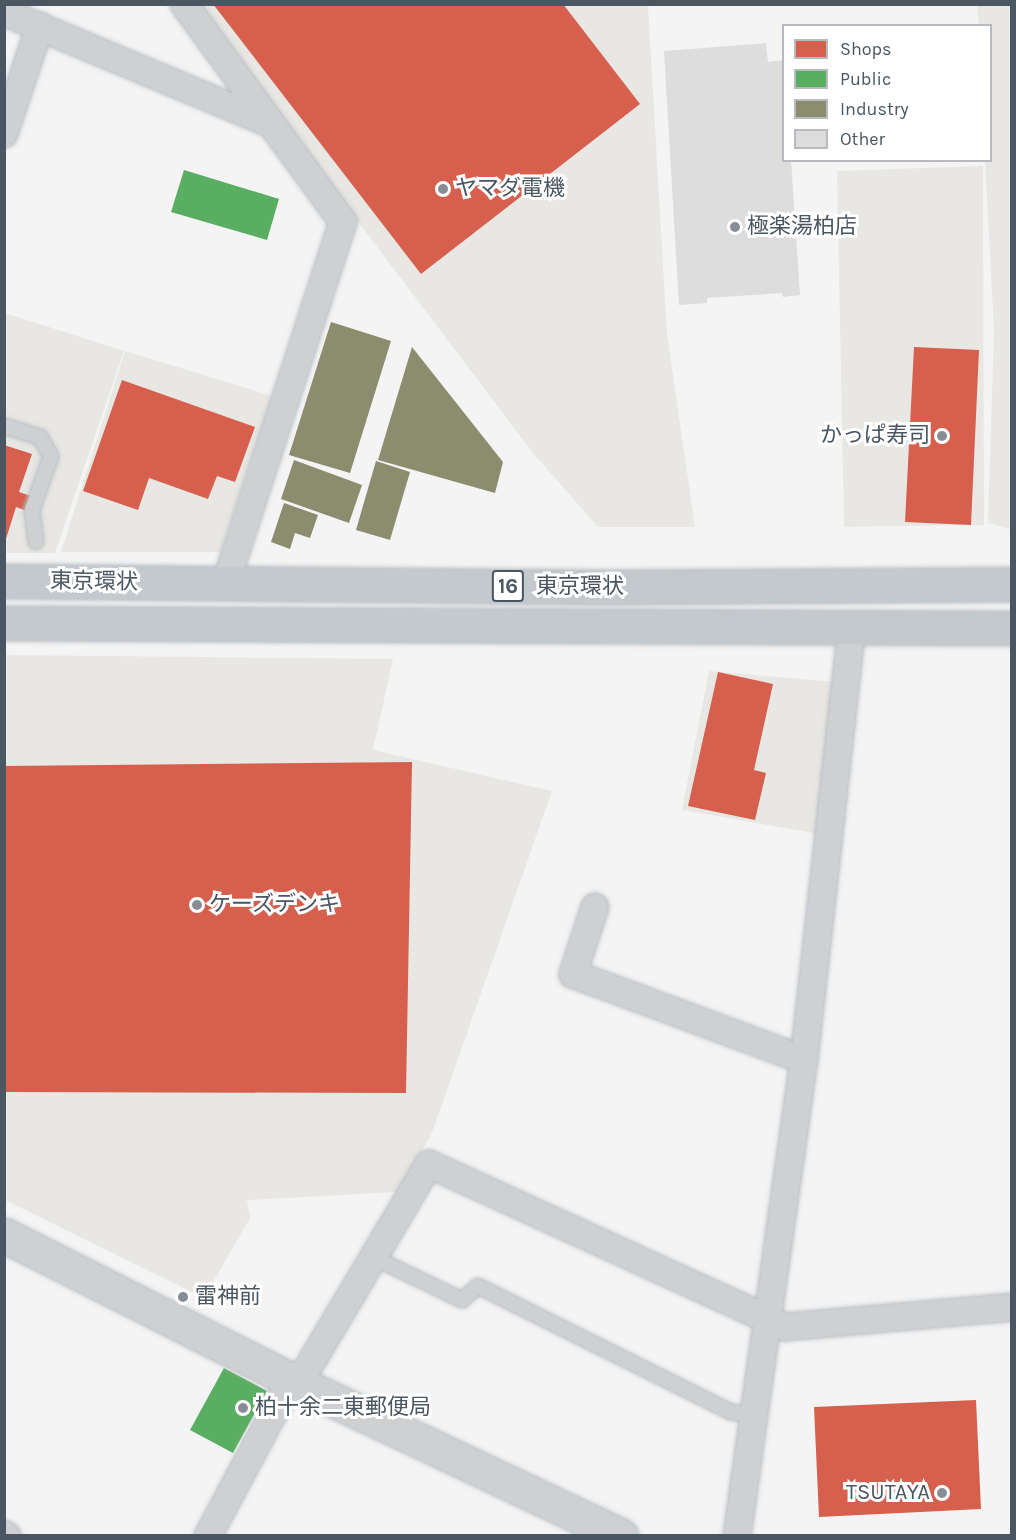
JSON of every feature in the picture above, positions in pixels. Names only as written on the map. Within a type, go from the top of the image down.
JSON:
[{"type":"highway","name":"東京環状","points":[[4,581],[225,585],[1011,584]]},
{"type":"highway","name":"東京環状","points":[[4,623],[1011,628]]},
{"type":"street","points":[[184,4],[343,222],[225,585]]},
{"type":"street","points":[[4,12],[271,123]]},
{"type":"street","points":[[4,134],[40,26]]},
{"type":"street","points":[[737,1536],[765,1320],[804,1059],[852,626]]},
{"type":"street","points":[[595,907],[573,974],[804,1059]]},
{"type":"street","points":[[208,1536],[291,1380],[306,1371],[429,1164],[765,1320],[785,1327],[1011,1306]]},
{"type":"street","points":[[4,1235],[291,1380],[621,1536]]},
{"type":"lane","points":[[4,426],[40,437],[51,456],[32,510],[36,542]]},
{"type":"lane","points":[[375,1258],[462,1300],[478,1286],[731,1413],[752,1415]]},
{"type":"shaded area","points":[[194,5],[648,5],[667,334],[695,527],[598,527],[533,453]]},
{"type":"shaded area","points":[[977,5],[1011,5],[1011,529],[988,523],[994,330],[985,162],[992,162],[992,24],[979,24]]},
{"type":"shaded area","points":[[983,166],[984,525],[844,527],[837,171]]},
{"type":"shaded area","points":[[5,313],[124,351],[55,553],[5,553]]},
{"type":"shaded area","points":[[125,351],[272,396],[220,552],[61,552]]},
{"type":"shaded area","points":[[4,655],[393,659],[373,750],[552,791],[432,1133],[397,1192],[247,1200],[250,1218],[204,1298],[5,1200]]},
{"type":"shaded area","points":[[709,671],[836,682],[820,834],[682,810]]},
{"type":"building: Shops","name":"ヤマダ電機","points":[[213,4],[563,4],[640,104],[421,274]]},
{"type":"building: Shops","name":"かっぱ寿司","points":[[914,347],[979,350],[971,525],[905,522]]},
{"type":"building: Shops","points":[[122,380],[255,427],[235,482],[217,476],[208,499],[149,478],[138,510],[83,491]]},
{"type":"building: Shops","points":[[4,445],[32,454],[19,492],[31,496],[27,511],[16,507],[5,542]]},
{"type":"building: Shops","points":[[718,672],[773,684],[754,770],[766,773],[755,820],[688,806]]},
{"type":"building: Shops","points":[[412,762],[406,1093],[4,1092],[4,766]]},
{"type":"building: Shops","points":[[976,1400],[981,1509],[819,1517],[814,1407]]},
{"type":"building: Public","points":[[184,170],[279,199],[267,240],[171,212]]},
{"type":"building: Public","points":[[224,1368],[267,1391],[233,1453],[190,1430]]},
{"type":"building: Industry","points":[[331,322],[391,341],[350,473],[289,455]]},
{"type":"building: Industry","points":[[412,347],[503,462],[495,493],[378,460]]},
{"type":"building: Industry","points":[[294,460],[362,485],[349,523],[281,499]]},
{"type":"building: Industry","points":[[376,461],[410,472],[390,540],[356,530]]},
{"type":"building: Industry","points":[[284,503],[318,515],[310,538],[295,533],[290,549],[271,542]]},
{"type":"building: Other","name":"極楽湯柏店","points":[[766,43],[768,62],[782,60],[782,162],[791,162],[800,295],[783,297],[782,293],[707,298],[707,303],[679,305],[664,51]]},
{"type":"place","name":"ヤマダ電機","points":[[443,189]]},
{"type":"place","name":"極楽湯柏店","points":[[735,227]]},
{"type":"place","name":"かっぱ寿司","points":[[942,436]]},
{"type":"place","name":"ケーズデンキ","points":[[197,905]]},
{"type":"place","name":"雷神前","points":[[183,1297]]},
{"type":"place","name":"柏十余二東郵便局","points":[[243,1408]]},
{"type":"place","name":"TSUTAYA","points":[[942,1493]]}]
